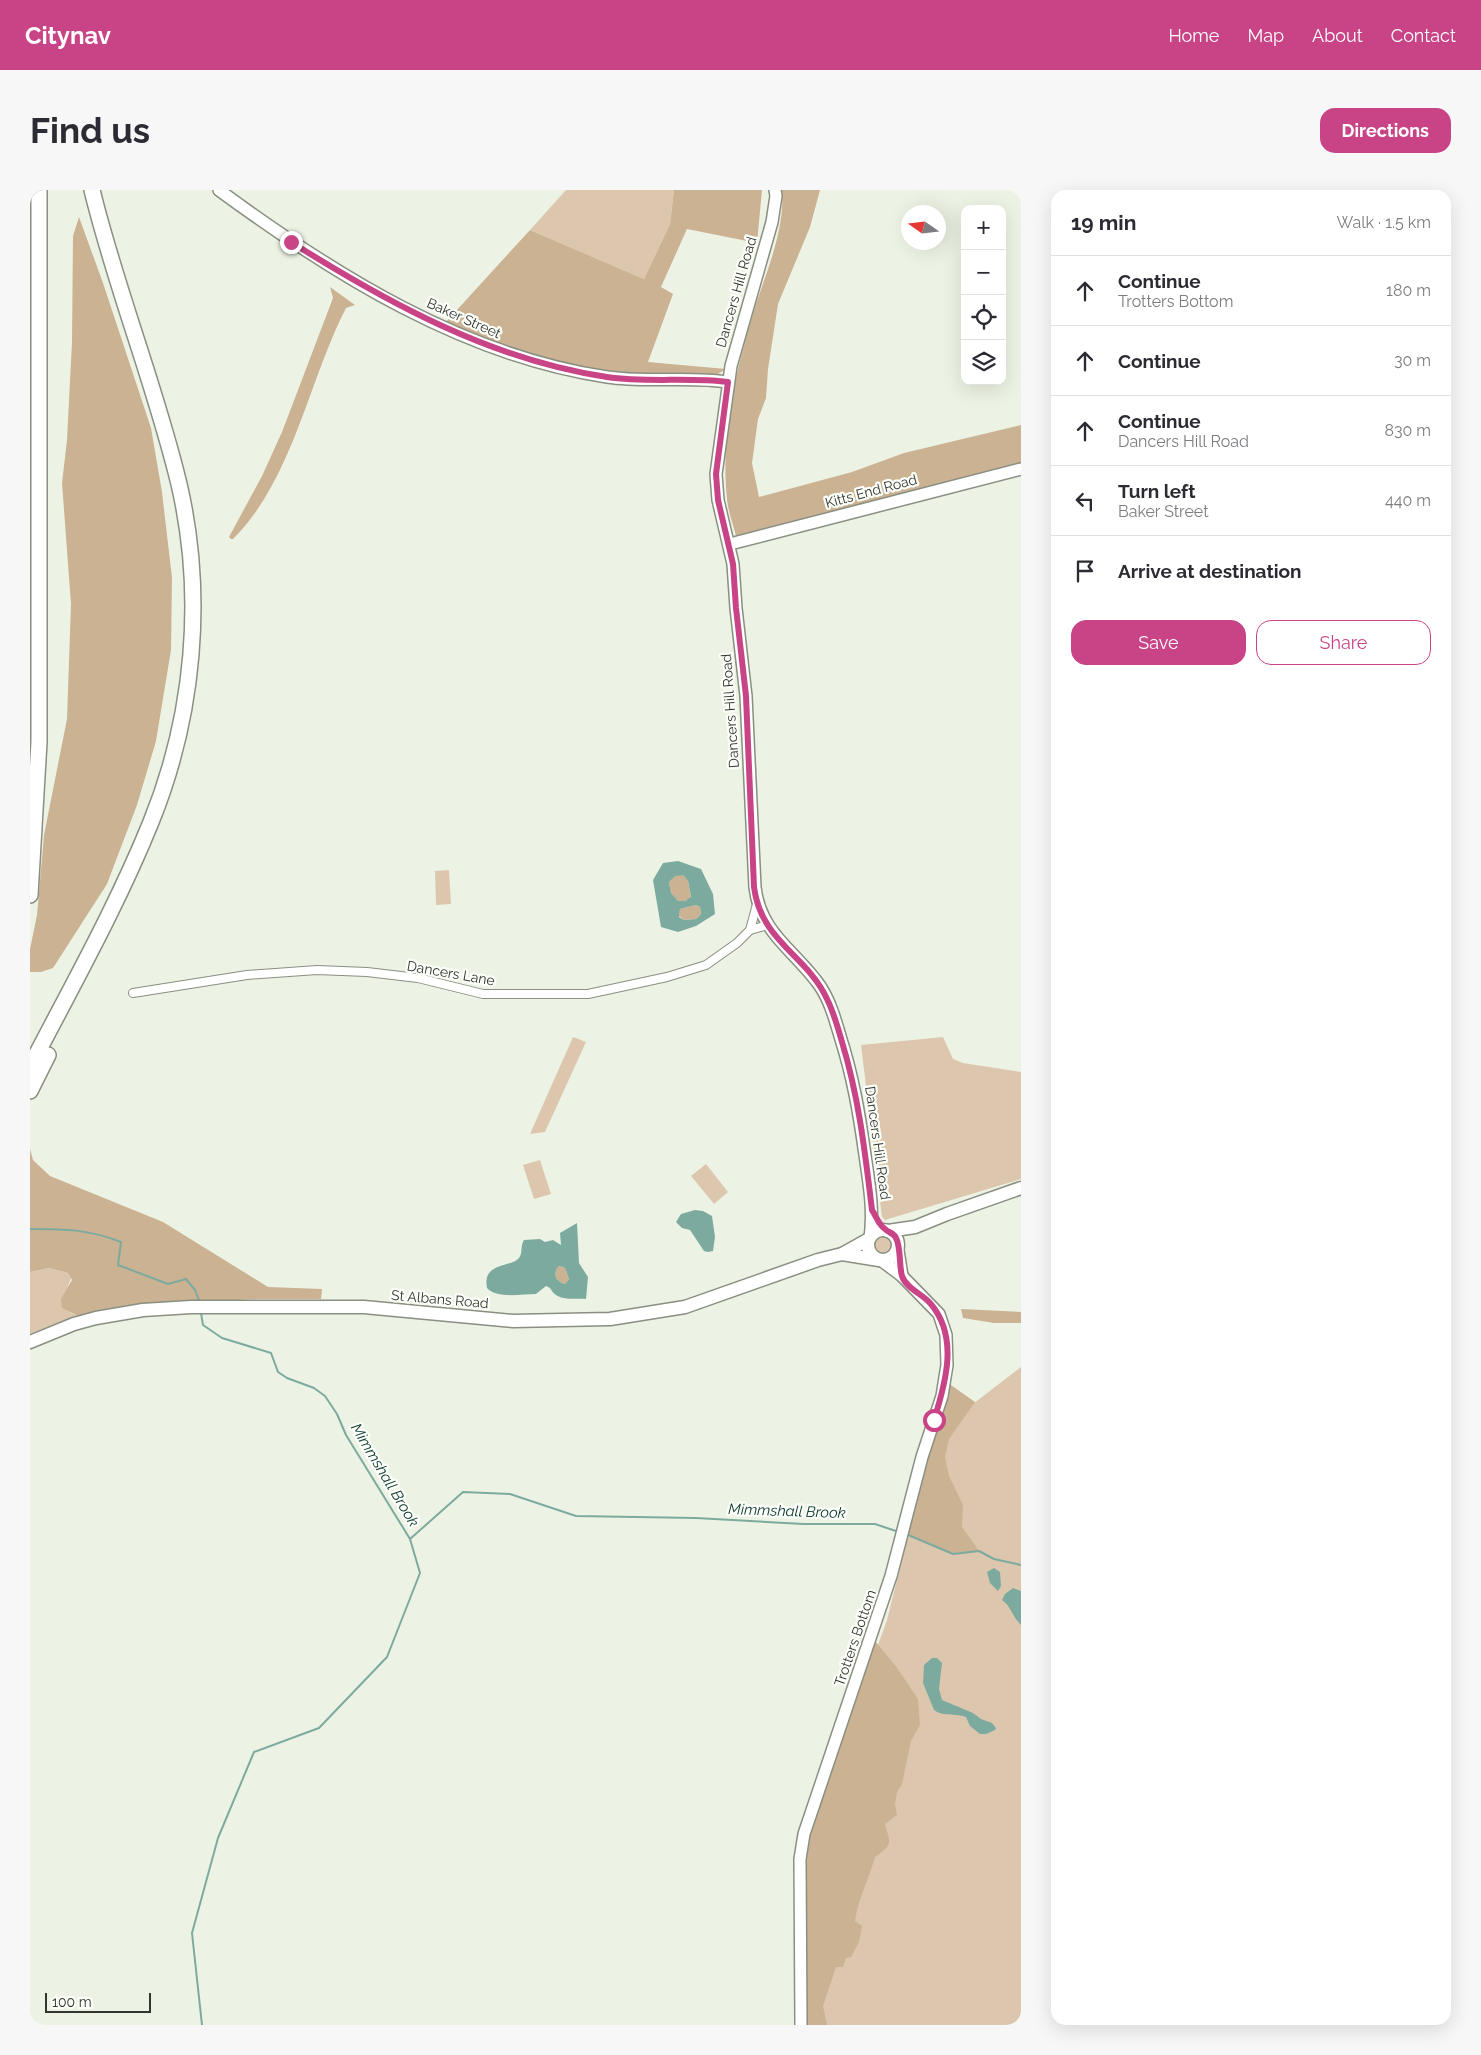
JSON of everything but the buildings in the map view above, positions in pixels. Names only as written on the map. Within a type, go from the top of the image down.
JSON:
[{"type":"highway","points":[[30,895],[39,733],[39,190]]},
{"type":"highway","points":[[30,1067],[104,928],[152,821],[173,757],[182,722],[189,679],[192,638],[192,592],[188,536],[179,486],[160,409],[107,246],[92,190]]},
{"type":"highway","points":[[30,1091],[90,966],[104,928]]},
{"type":"main road","points":[[915,1227],[890,1259],[880,1260],[869,1252],[869,1238],[876,1232],[915,1227],[1021,1188]]},
{"type":"main road","points":[[887,1230],[897,1240],[898,1250]]},
{"type":"main road","name":"St Albans Road","points":[[30,1342],[74,1324],[96,1318],[120,1313],[191,1307],[364,1307],[513,1320],[610,1319],[685,1307],[818,1260],[842,1254],[869,1238]]},
{"type":"main road","name":"St Albans Road","points":[[842,1254],[880,1260]]},
{"type":"street","name":"Baker Street","points":[[218,190],[328,266],[442,326],[493,348],[550,366],[606,377],[634,381],[728,382]]},
{"type":"street","name":"Dancers Hill Road","points":[[775,190],[776,196],[772,222],[733,358],[728,382],[716,474],[718,500],[730,544],[746,696],[754,887],[757,904],[768,925],[790,954],[814,978],[831,1006],[855,1088],[872,1210],[869,1238]]},
{"type":"street","name":"Kitts End Road","points":[[730,544],[1021,469]]},
{"type":"street","points":[[750,930],[757,904]]},
{"type":"street","name":"Dancers Lane","points":[[133,993],[247,975],[317,970],[367,972],[418,978],[483,994],[588,994],[667,977],[706,965],[737,943],[750,930],[768,925]]},
{"type":"street","name":"Dancers Hill Road","points":[[872,1210],[887,1230]]},
{"type":"street","points":[[898,1250],[902,1276]]},
{"type":"street","name":"Trotters Bottom","points":[[801,2025],[800,1859],[804,1834],[880,1614],[922,1457],[942,1396],[948,1350],[946,1335],[938,1314],[902,1276],[880,1260]]},
{"type":"shaded area","points":[[566,190],[674,190],[670,224],[644,279],[530,230]]},
{"type":"shaded area","points":[[674,190],[762,190],[757,243],[687,229],[661,287],[673,294],[648,362],[726,369],[718,374],[630,375],[578,370],[527,356],[445,323],[530,230],[644,279],[670,224]]},
{"type":"shaded area","points":[[782,190],[820,190],[810,227],[778,304],[768,369],[766,398],[758,419],[752,463],[759,497],[852,472],[904,453],[1021,425],[1021,464],[736,536],[729,513],[725,474],[728,425],[742,351],[778,233],[781,219]]},
{"type":"shaded area","points":[[79,217],[151,428],[162,492],[172,578],[171,650],[156,741],[137,805],[107,884],[53,968],[41,972],[30,972],[30,949],[37,915],[44,835],[67,719],[71,604],[62,483],[67,440],[72,342],[73,236]]},
{"type":"shaded area","points":[[330,287],[355,305],[346,308],[298,429],[271,488],[254,515],[231,539],[229,537],[262,476],[282,432],[333,298]]},
{"type":"shaded area","points":[[449,870],[451,904],[436,905],[435,871]]},
{"type":"shaded area","points":[[675,875],[683,875],[688,881],[691,898],[678,902],[671,893],[669,882]]},
{"type":"shaded area","points":[[696,905],[700,907],[701,914],[696,919],[684,920],[679,916],[680,909]]},
{"type":"shaded area","points":[[573,1037],[586,1042],[545,1132],[530,1134]]},
{"type":"shaded area","points":[[943,1037],[953,1059],[963,1063],[1021,1072],[1021,1179],[885,1220],[882,1217],[861,1045]]},
{"type":"shaded area","points":[[30,1149],[33,1160],[50,1176],[163,1222],[268,1287],[322,1289],[321,1299],[257,1299],[138,1305],[80,1317],[62,1308],[61,1299],[72,1280],[68,1273],[49,1268],[30,1272]]},
{"type":"shaded area","points":[[540,1160],[551,1194],[534,1199],[523,1165]]},
{"type":"shaded area","points":[[706,1164],[728,1192],[714,1204],[691,1176]]},
{"type":"shaded area","points":[[883,1233],[891,1237],[895,1245],[891,1253],[883,1257],[875,1253],[871,1245],[875,1237]]},
{"type":"shaded area","points":[[559,1266],[565,1268],[569,1279],[565,1284],[559,1281],[555,1274]]},
{"type":"shaded area","points":[[49,1268],[68,1273],[71,1278],[67,1289],[69,1312],[80,1317],[30,1335],[30,1272]]},
{"type":"shaded area","points":[[961,1309],[1021,1312],[1021,1323],[994,1323],[963,1318]]},
{"type":"shaded area","points":[[1021,1367],[1021,2025],[808,2025],[805,1846],[887,1620],[907,1540],[956,1417]]},
{"type":"shaded area","points":[[948,1383],[975,1402],[949,1439],[945,1457],[949,1476],[963,1505],[962,1527],[979,1551],[953,1554],[906,1534]]},
{"type":"shaded area","points":[[875,1641],[895,1665],[918,1699],[920,1725],[911,1741],[902,1784],[897,1792],[895,1804],[897,1815],[885,1824],[889,1839],[888,1846],[875,1857],[859,1905],[855,1921],[862,1926],[859,1942],[851,1957],[846,1958],[843,1967],[836,1967],[823,2006],[827,2025],[807,2025],[805,1846],[813,1811]]},
{"type":"water","points":[[678,861],[701,869],[713,894],[715,914],[696,926],[678,932],[661,927],[653,880],[663,863]],"holes":[[[683,875],[688,881],[691,897],[685,901],[678,901],[671,893],[669,882],[675,876]],[[696,905],[700,907],[701,914],[696,919],[684,920],[679,917],[680,909]]]},
{"type":"water","points":[[695,1210],[703,1211],[712,1216],[715,1237],[713,1251],[704,1251],[690,1230],[682,1228],[676,1222],[681,1214]]},
{"type":"water","points":[[577,1223],[579,1263],[588,1277],[586,1299],[561,1297],[546,1286],[536,1294],[517,1295],[497,1294],[487,1288],[489,1274],[493,1270],[519,1258],[524,1240],[540,1239],[545,1242],[553,1240],[561,1245],[560,1233]],"holes":[[[559,1266],[565,1268],[569,1279],[565,1284],[559,1281],[555,1274]]]},
{"type":"water","points":[[994,1568],[1000,1572],[1001,1586],[998,1591],[990,1583],[987,1572]]},
{"type":"water","points":[[1013,1588],[1021,1591],[1021,1625],[1008,1605],[1002,1600],[1005,1594]]},
{"type":"water","points":[[932,1658],[937,1658],[942,1663],[939,1689],[942,1700],[992,1723],[996,1728],[995,1730],[986,1734],[980,1734],[970,1726],[966,1717],[934,1710],[923,1683],[924,1665]]},
{"type":"waterway","name":"Mimmshall Brook","points":[[30,1229],[55,1229],[98,1234],[121,1242],[118,1265],[168,1284],[186,1279],[195,1290],[200,1303]]},
{"type":"waterway","name":"Mimmshall Brook","points":[[201,1313],[203,1325],[222,1338],[271,1353],[278,1372],[287,1378],[314,1388],[325,1396],[337,1414],[346,1435],[410,1539],[463,1492],[510,1494],[576,1516],[696,1518],[803,1524],[875,1524],[899,1532]]},
{"type":"waterway","points":[[906,1534],[953,1554],[979,1551],[994,1559],[1021,1565]]},
{"type":"waterway","points":[[202,2025],[192,1933],[218,1838],[254,1752],[319,1728],[387,1657],[420,1573],[410,1539]]},
{"type":"route","points":[[291,242],[328,266],[442,326],[462,336],[523,359],[578,372],[634,381],[728,382],[716,460],[716,488],[733,564],[746,696],[754,887],[757,904],[763,918],[777,938],[814,978],[831,1006],[855,1088],[872,1210],[879,1223],[885,1230],[892,1233],[897,1240],[902,1276],[913,1289],[928,1301],[942,1321],[948,1350],[947,1365],[942,1396],[934,1420]]}]
